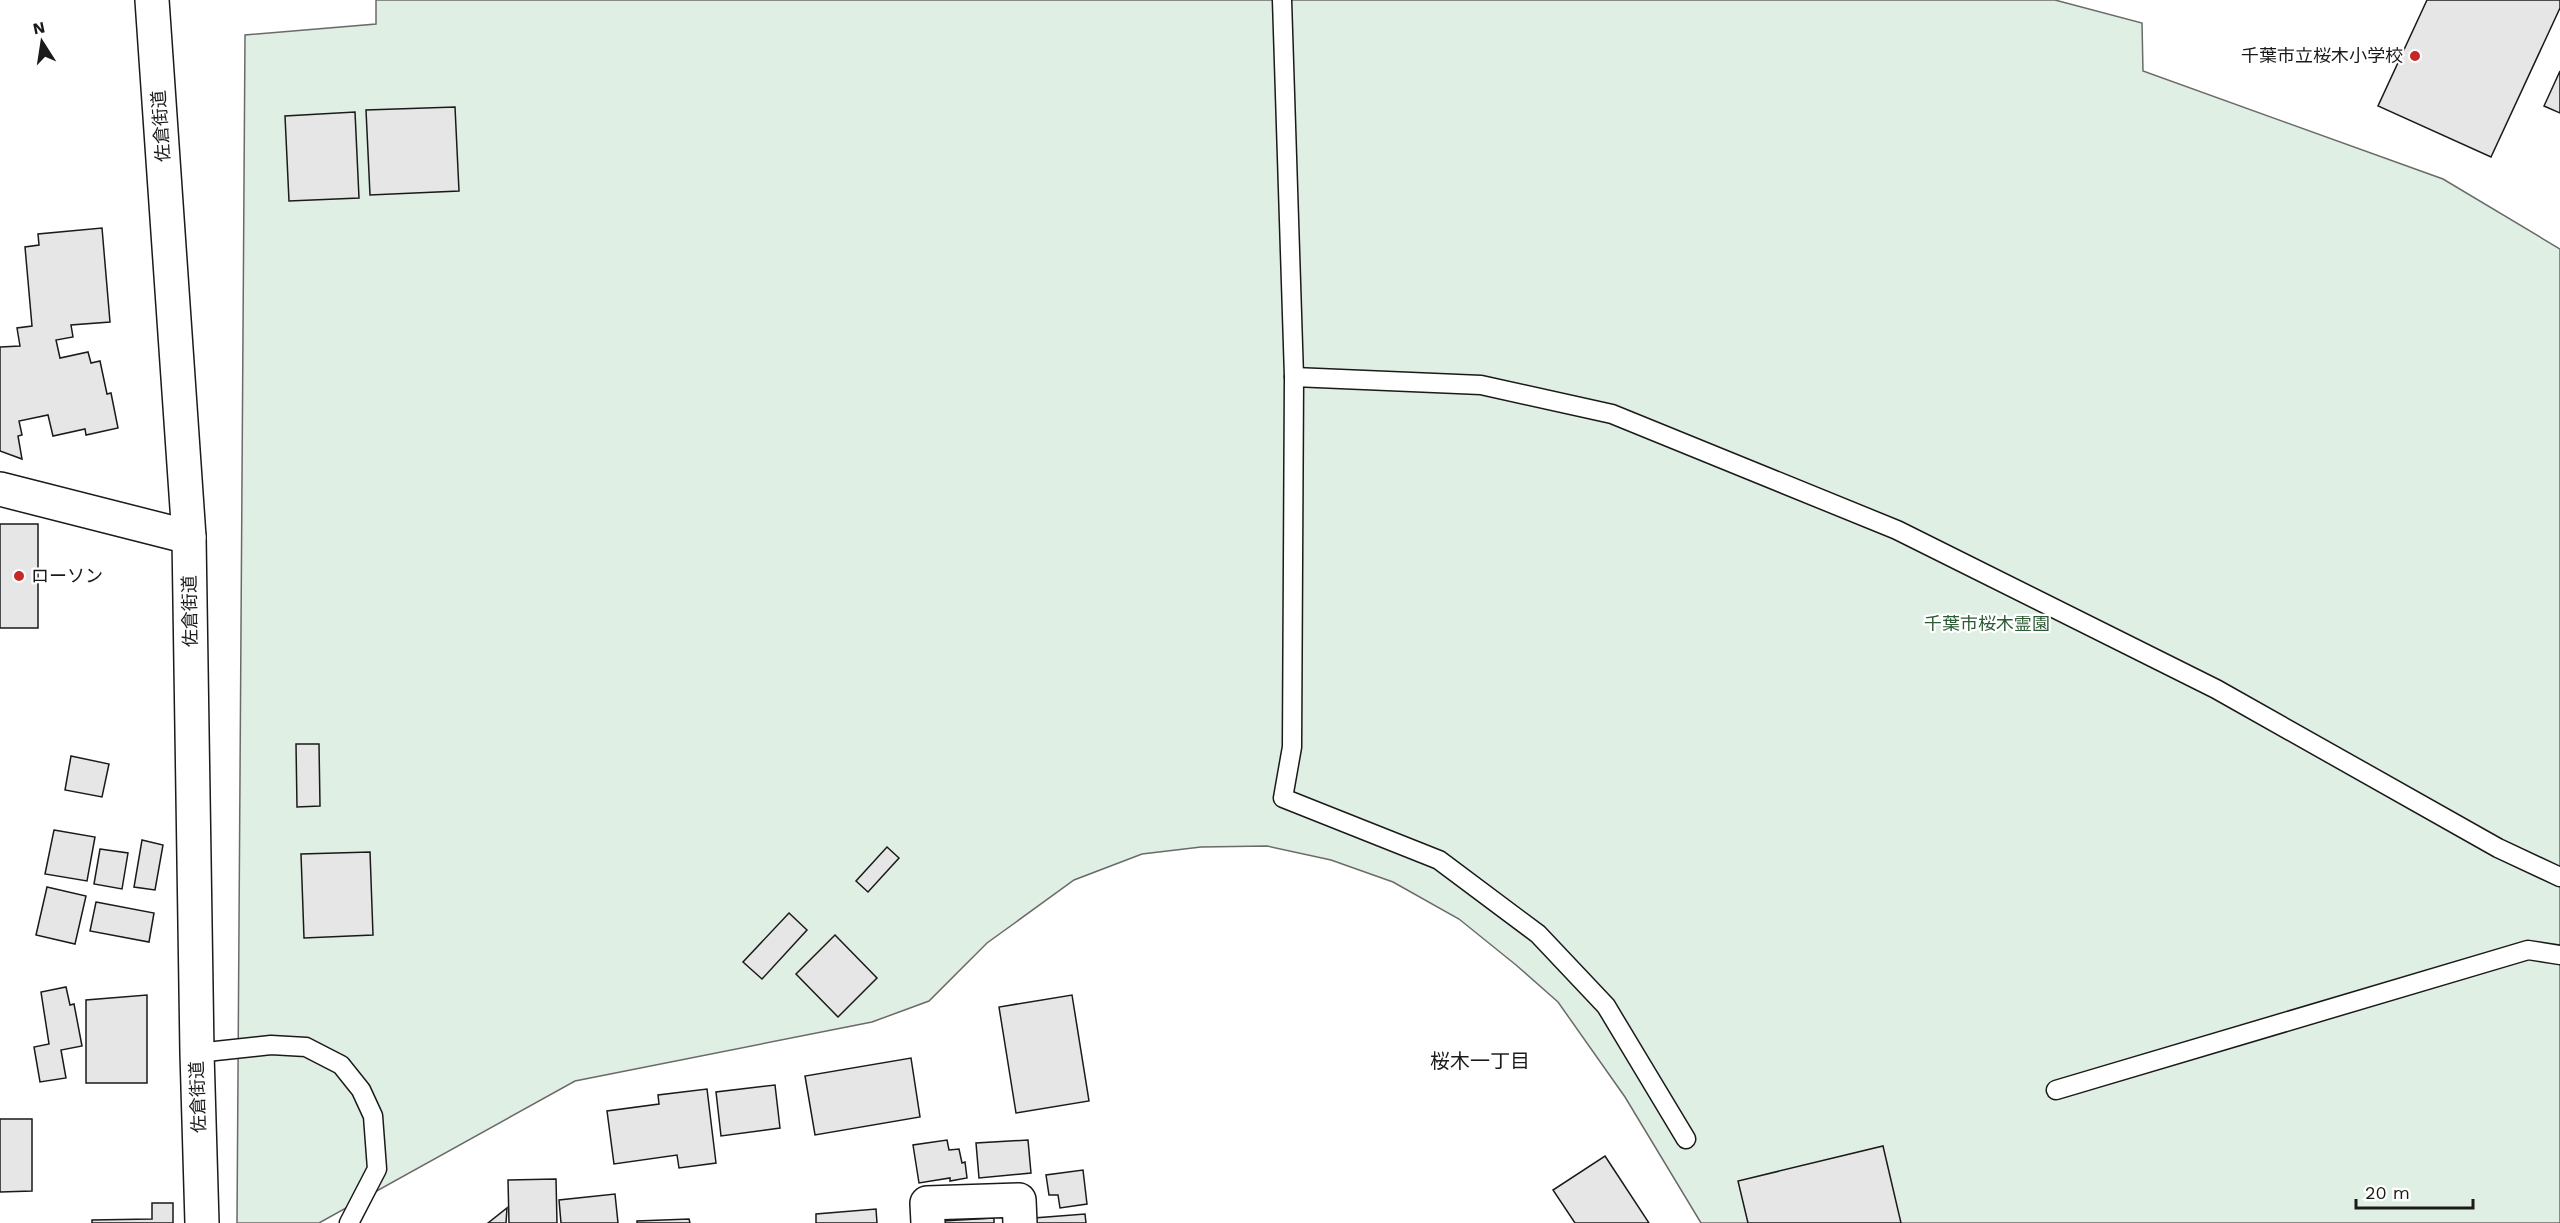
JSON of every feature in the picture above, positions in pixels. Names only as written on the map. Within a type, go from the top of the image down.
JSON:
[{"type":"main road","name":"佐倉街道","points":[[152,0],[189,537],[202,1223]]},
{"type":"main road","points":[[0,489],[189,537]]},
{"type":"main road","points":[[928,1223],[927,1203],[1018,1200],[1020,1223]]},
{"type":"lane","points":[[1282,0],[1294,377],[1292,747],[1283,798],[1439,860],[1538,934],[1606,1006],[1686,1139]]},
{"type":"lane","points":[[1294,377],[1482,385],[1612,414],[1897,530],[2216,689],[2498,848],[2560,877]]},
{"type":"lane","points":[[2056,1090],[2528,950],[2560,956]]},
{"type":"lane","points":[[197,1053],[271,1045],[306,1047],[341,1065],[361,1090],[373,1116],[377,1169],[349,1223]]},
{"type":"green space","name":"千葉市桜木霊園","points":[[376,0],[2055,0],[2142,23],[2143,71],[2443,179],[2560,249],[2560,1223],[1701,1223],[1625,1097],[1558,1002],[1516,965],[1459,919],[1393,882],[1331,860],[1267,846],[1201,847],[1142,854],[1074,880],[987,943],[929,1001],[872,1022],[575,1081],[319,1223],[237,1223],[245,35],[376,24]]},
{"type":"building","points":[[2427,0],[2560,0],[2560,8],[2491,157],[2378,106]]},
{"type":"building","points":[[2560,71],[2560,113],[2544,106]]},
{"type":"building","points":[[455,107],[459,191],[370,195],[366,110]]},
{"type":"building","points":[[355,112],[359,198],[289,201],[285,116]]},
{"type":"building","points":[[102,228],[110,322],[71,325],[73,337],[56,340],[60,358],[88,352],[91,363],[100,361],[107,394],[111,393],[118,428],[86,435],[85,429],[53,436],[48,415],[19,421],[22,435],[18,436],[22,459],[0,451],[0,347],[20,346],[17,328],[32,326],[25,247],[39,245],[38,234]]},
{"type":"building","name":"ローソン","points":[[0,524],[38,524],[38,628],[0,628]]},
{"type":"building","points":[[296,744],[319,744],[320,806],[297,807]]},
{"type":"building","points":[[71,756],[109,764],[102,797],[65,790]]},
{"type":"building","points":[[54,830],[95,837],[87,881],[45,874]]},
{"type":"building","points":[[142,840],[163,845],[155,890],[134,887]]},
{"type":"building","points":[[887,847],[899,858],[868,892],[856,881]]},
{"type":"building","points":[[100,849],[128,853],[122,889],[94,884]]},
{"type":"building","points":[[370,852],[373,935],[304,938],[301,854]]},
{"type":"building","points":[[47,887],[86,896],[75,944],[36,935]]},
{"type":"building","points":[[96,902],[154,913],[149,942],[90,931]]},
{"type":"building","points":[[789,913],[807,930],[762,979],[743,962]]},
{"type":"building","points":[[835,935],[877,978],[838,1017],[796,974]]},
{"type":"building","points":[[66,987],[70,1005],[74,1004],[82,1046],[61,1050],[66,1078],[40,1082],[34,1047],[49,1044],[41,992]]},
{"type":"building","points":[[147,995],[147,1083],[86,1083],[86,1000]]},
{"type":"building","points":[[1072,995],[1089,1101],[1016,1113],[999,1007]]},
{"type":"building","points":[[911,1058],[920,1117],[815,1135],[805,1076]]},
{"type":"building","points":[[775,1085],[780,1128],[721,1136],[716,1092]]},
{"type":"building","points":[[707,1089],[716,1163],[679,1168],[677,1155],[614,1164],[607,1111],[659,1104],[658,1095]]},
{"type":"building","points":[[0,1119],[32,1119],[32,1191],[0,1192]]},
{"type":"building","points":[[947,1140],[949,1150],[959,1149],[962,1163],[965,1162],[967,1178],[919,1183],[913,1145]]},
{"type":"building","points":[[1028,1140],[1031,1173],[979,1178],[976,1143]]},
{"type":"building","points":[[1883,1146],[1901,1223],[1748,1223],[1738,1181]]},
{"type":"building","points":[[1605,1156],[1649,1223],[1575,1223],[1553,1190]]},
{"type":"building","points":[[1083,1170],[1087,1204],[1060,1208],[1058,1195],[1049,1195],[1046,1175]]},
{"type":"building","points":[[556,1179],[557,1223],[509,1223],[508,1180]]},
{"type":"building","points":[[615,1194],[618,1223],[561,1223],[559,1200]]},
{"type":"building","points":[[152,1203],[173,1203],[173,1223],[92,1223],[92,1220],[152,1219]]},
{"type":"building","points":[[507,1208],[506,1223],[488,1223]]},
{"type":"building","points":[[876,1209],[877,1223],[816,1223],[816,1214]]},
{"type":"building","points":[[1085,1214],[1086,1223],[1035,1223],[1034,1218]]},
{"type":"building","points":[[994,1218],[994,1223],[943,1223],[943,1221]]},
{"type":"building","points":[[689,1219],[690,1223],[637,1223],[637,1221]]},
{"type":"place","name":"千葉市立桜木小学校","points":[[2415,56]]},
{"type":"place","name":"ローソン","points":[[19,576]]},
{"type":"district","name":"桜木一丁目","points":[[1480,1061]]}]
